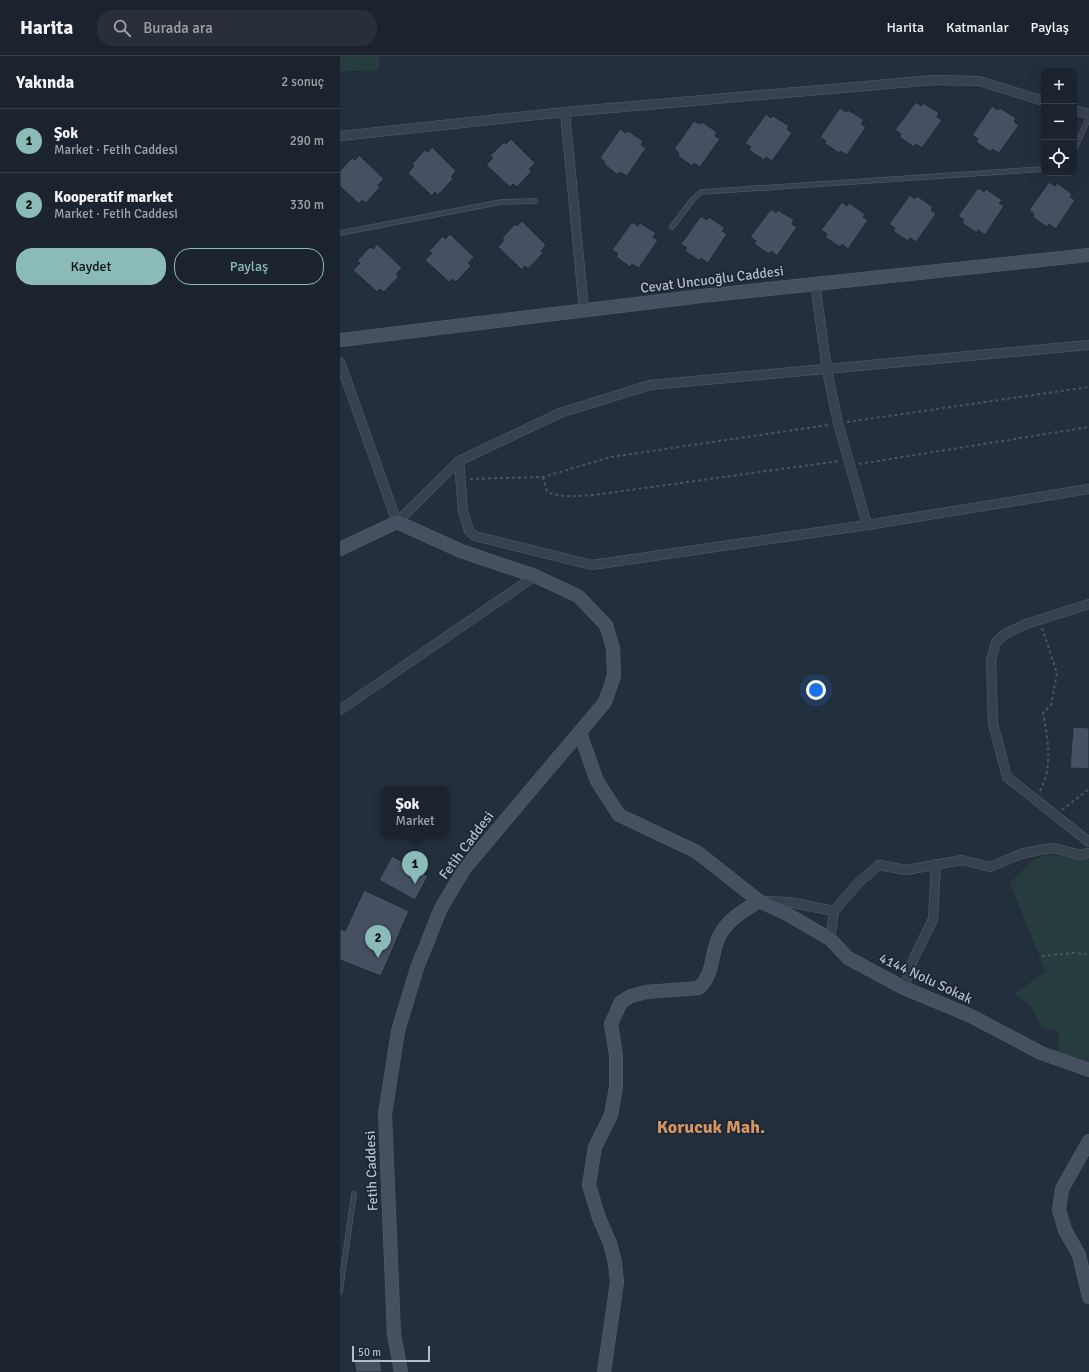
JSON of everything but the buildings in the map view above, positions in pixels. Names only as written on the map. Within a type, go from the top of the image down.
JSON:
[{"type":"street","points":[[340,136],[565,112],[934,80],[979,81],[1041,100]]},
{"type":"street","points":[[1077,111],[1089,116]]},
{"type":"street","points":[[565,112],[584,310]]},
{"type":"street","name":"Cevat Uncuoğlu Caddesi","points":[[340,340],[816,283],[1089,255]]},
{"type":"street","points":[[816,283],[827,370],[838,423],[867,525]]},
{"type":"street","points":[[340,549],[397,522],[459,461],[560,413],[650,385],[1089,346]]},
{"type":"street","points":[[340,362],[397,522]]},
{"type":"street","points":[[459,461],[463,511],[469,531],[475,536],[592,565],[867,525],[1089,489]]},
{"type":"street","name":"Fetih Caddesi","points":[[397,522],[462,551],[535,576],[578,596],[606,625],[613,648],[614,676],[605,702],[465,868],[441,908],[417,968],[398,1031],[385,1114],[394,1334],[401,1372]]},
{"type":"street","points":[[340,710],[535,576]]},
{"type":"street","points":[[1089,604],[1039,619],[1005,634],[996,642],[992,650],[991,685],[994,723],[1007,777],[1089,842]]},
{"type":"street","name":"4144 Nolu Sokak","points":[[580,733],[597,781],[618,815],[697,852],[759,901],[787,914],[830,939],[848,958],[904,988],[971,1016],[1041,1053],[1089,1070]]},
{"type":"street","points":[[830,939],[834,911],[858,883],[879,865],[906,870],[962,860],[990,867],[1021,854],[1054,848],[1080,855],[1089,853]]},
{"type":"street","points":[[904,988],[914,958],[933,919],[936,864]]},
{"type":"street","points":[[604,1372],[617,1282],[615,1263],[610,1243],[599,1218],[589,1185],[595,1147],[612,1115],[616,1087],[616,1055],[611,1024],[621,1002],[631,996],[646,992],[699,988],[704,982],[712,965],[720,934],[733,918],[759,901],[789,902],[834,911]]},
{"type":"street","points":[[1089,1141],[1062,1188],[1059,1210],[1065,1230],[1079,1255],[1089,1297]]},
{"type":"lane","points":[[1077,143],[1089,116]]},
{"type":"lane","points":[[672,227],[693,199],[701,192],[1041,169]]},
{"type":"lane","points":[[340,233],[500,202],[535,201]]},
{"type":"lane","points":[[340,1292],[354,1194]]},
{"type":"path","points":[[460,480],[543,477],[611,457],[1089,387]]},
{"type":"path","points":[[543,477],[547,492],[556,495],[594,495],[849,463],[1089,427]]},
{"type":"path","points":[[1036,800],[1043,786],[1048,768],[1048,740],[1042,714],[1051,705],[1057,673],[1039,619]]},
{"type":"path","points":[[1055,815],[1089,789]]},
{"type":"path","points":[[1042,956],[1073,953],[1089,954]]},
{"type":"green space","points":[[340,56],[380,56],[378,70],[340,71]]},
{"type":"green space","points":[[1047,855],[1089,859],[1089,1066],[1058,1051],[1059,1032],[1042,1027],[1031,1007],[1015,993],[1046,972],[1010,883],[1033,860]]},
{"type":"place","name":"Şok","points":[[415,884]]},
{"type":"place","name":"Kooperatif market","points":[[378,958]]},
{"type":"district","name":"Korucuk Mah.","points":[[711,1127]]}]
